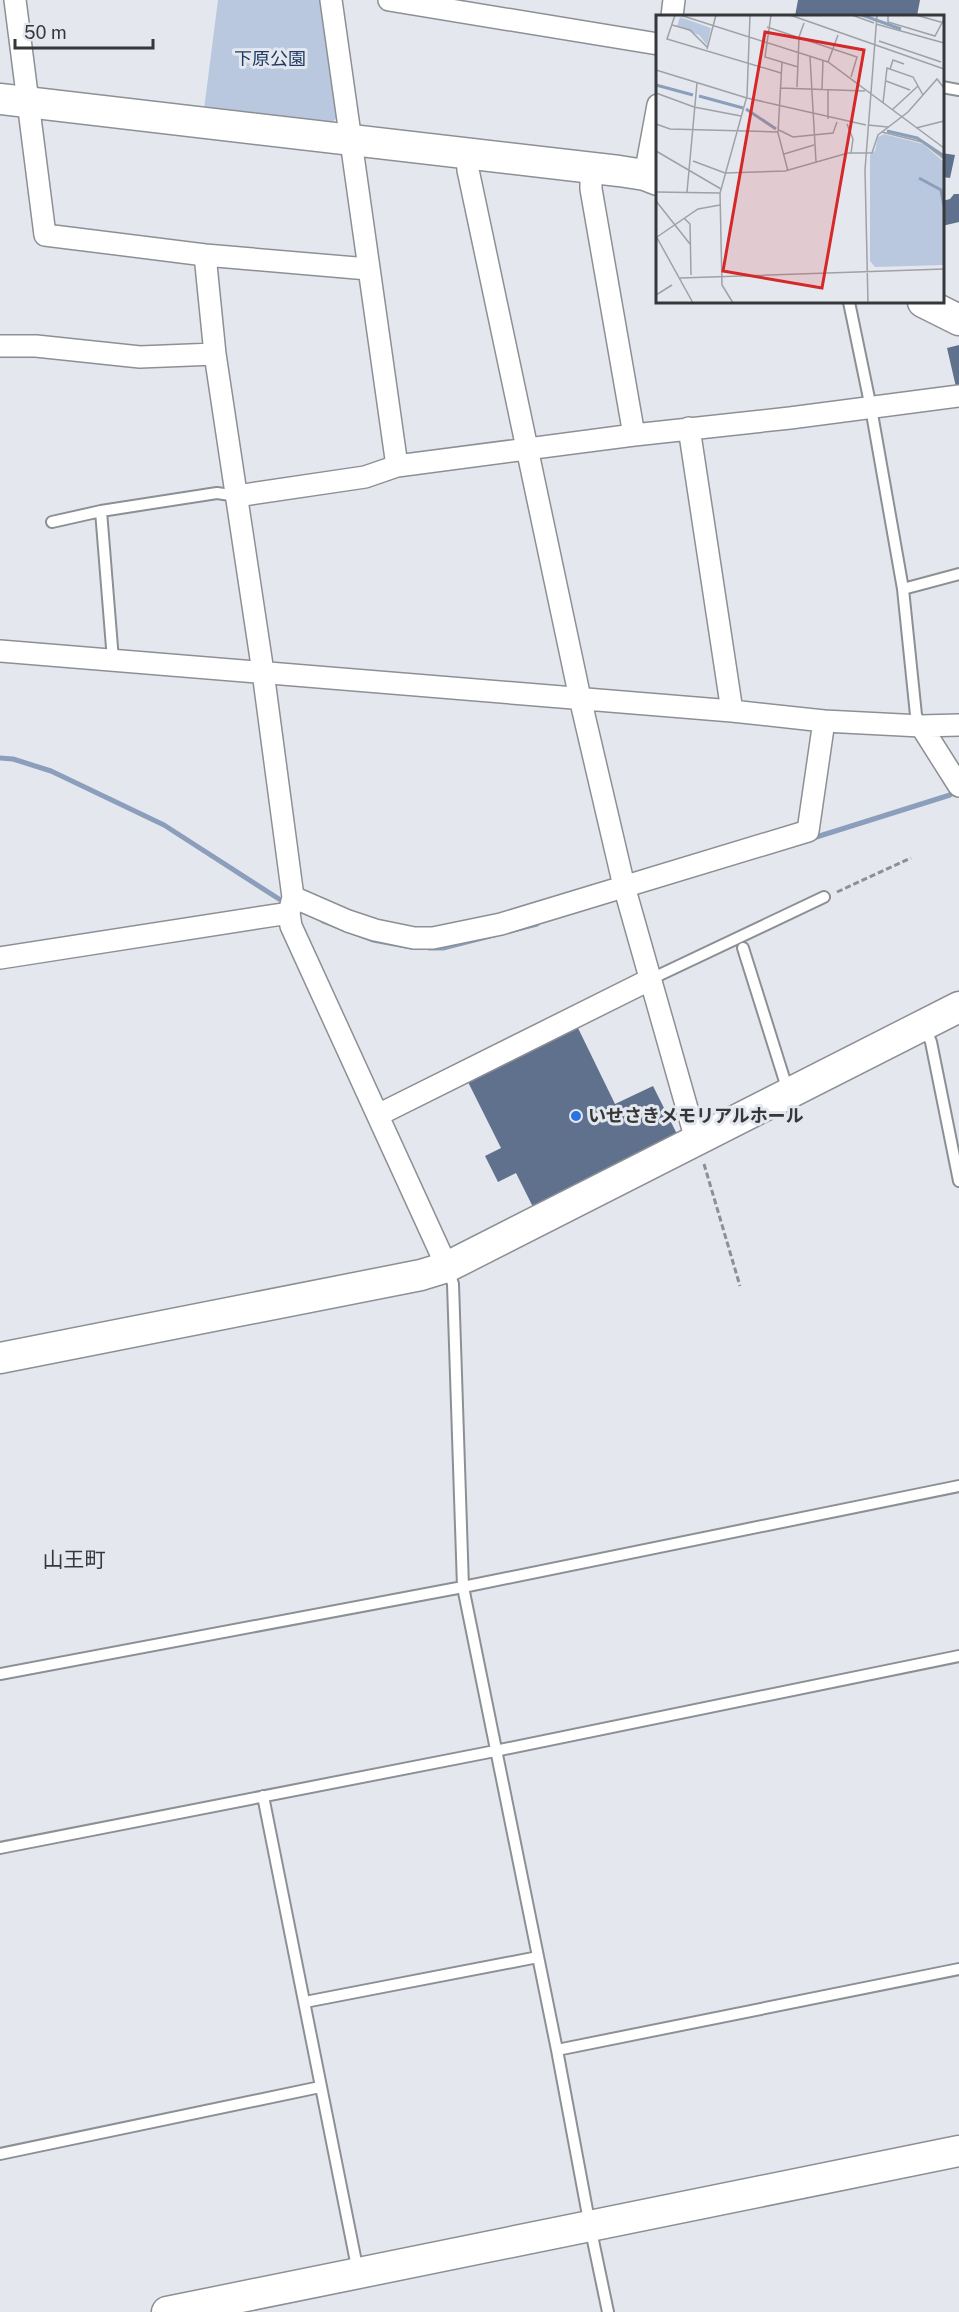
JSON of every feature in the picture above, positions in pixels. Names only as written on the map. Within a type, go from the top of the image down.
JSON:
[{"type":"street","points":[[15,0],[14,101],[45,235],[205,255],[368,269]]},
{"type":"street","points":[[331,0],[397,466]]},
{"type":"street","points":[[388,0],[656,44]]},
{"type":"street","points":[[672,15],[674,0]]},
{"type":"street","points":[[14,101],[591,168],[651,178],[656,117]]},
{"type":"street","points":[[467,155],[468,170],[580,698],[624,886],[696,1140]]},
{"type":"street","points":[[591,168],[591,189],[634,435]]},
{"type":"street","points":[[205,255],[215,354],[263,672],[291,905],[291,926],[447,1267]]},
{"type":"street","points":[[925,303],[959,320]]},
{"type":"street","points":[[0,346],[36,346],[140,357],[215,354]]},
{"type":"street","points":[[237,496],[365,477],[397,466],[526,448],[959,396]]},
{"type":"street","points":[[689,428],[732,711]]},
{"type":"street","points":[[0,651],[732,711],[824,722],[921,726],[959,725]]},
{"type":"street","points":[[0,958],[291,905],[375,930],[414,938],[433,938],[501,924],[808,831],[824,722]]},
{"type":"street","points":[[921,726],[959,786]]},
{"type":"street","points":[[378,1115],[651,979]]},
{"type":"street","points":[[0,1358],[409,1277],[447,1267],[959,1007]]},
{"type":"street","points":[[167,2312],[959,2151]]},
{"type":"lane","points":[[944,87],[959,90]]},
{"type":"lane","points":[[849,303],[871,408],[903,589],[916,716],[921,726]]},
{"type":"lane","points":[[52,522],[101,511],[217,493],[237,496]]},
{"type":"lane","points":[[101,511],[113,660]]},
{"type":"lane","points":[[903,589],[959,574]]},
{"type":"lane","points":[[651,979],[824,897]]},
{"type":"lane","points":[[743,948],[789,1093]]},
{"type":"lane","points":[[924,1024],[931,1042],[959,1181]]},
{"type":"lane","points":[[447,1267],[453,1284],[463,1587],[558,2050],[608,2312]]},
{"type":"lane","points":[[0,1674],[463,1587],[959,1486]]},
{"type":"lane","points":[[0,1848],[495,1751],[959,1656]]},
{"type":"lane","points":[[263,1796],[358,2273]]},
{"type":"lane","points":[[305,2002],[538,1957]]},
{"type":"lane","points":[[558,2050],[959,1970]]},
{"type":"lane","points":[[0,2154],[320,2087]]},
{"type":"path","points":[[824,897],[911,858]]},
{"type":"path","points":[[696,1140],[740,1286]]},
{"type":"green space","name":"下原公園","points":[[218,0],[319,0],[338,117],[330,124],[204,109]]},
{"type":"building","points":[[798,0],[920,0],[917,15],[795,15]]},
{"type":"building","points":[[944,153],[955,155],[950,178],[944,177]]},
{"type":"building","points":[[954,194],[959,194],[959,222],[944,226],[944,200],[950,199]]},
{"type":"building","points":[[959,345],[959,386],[956,387],[947,348]]},
{"type":"building","name":"いせさきメモリアルホール","points":[[578,1028],[615,1104],[653,1086],[677,1134],[533,1207],[516,1173],[498,1182],[485,1156],[501,1148],[468,1082]]},
{"type":"waterway","points":[[0,758],[13,759],[51,771],[164,825],[279,899]]},
{"type":"waterway","points":[[810,839],[950,795]]},
{"type":"waterway","points":[[323,921],[373,940],[411,947]]},
{"type":"waterway","points":[[429,948],[443,948],[537,924]]},
{"type":"place","name":"いせさきメモリアルホール","points":[[576,1116]]},
{"type":"district","name":"山王町","points":[[74,1560]]}]
